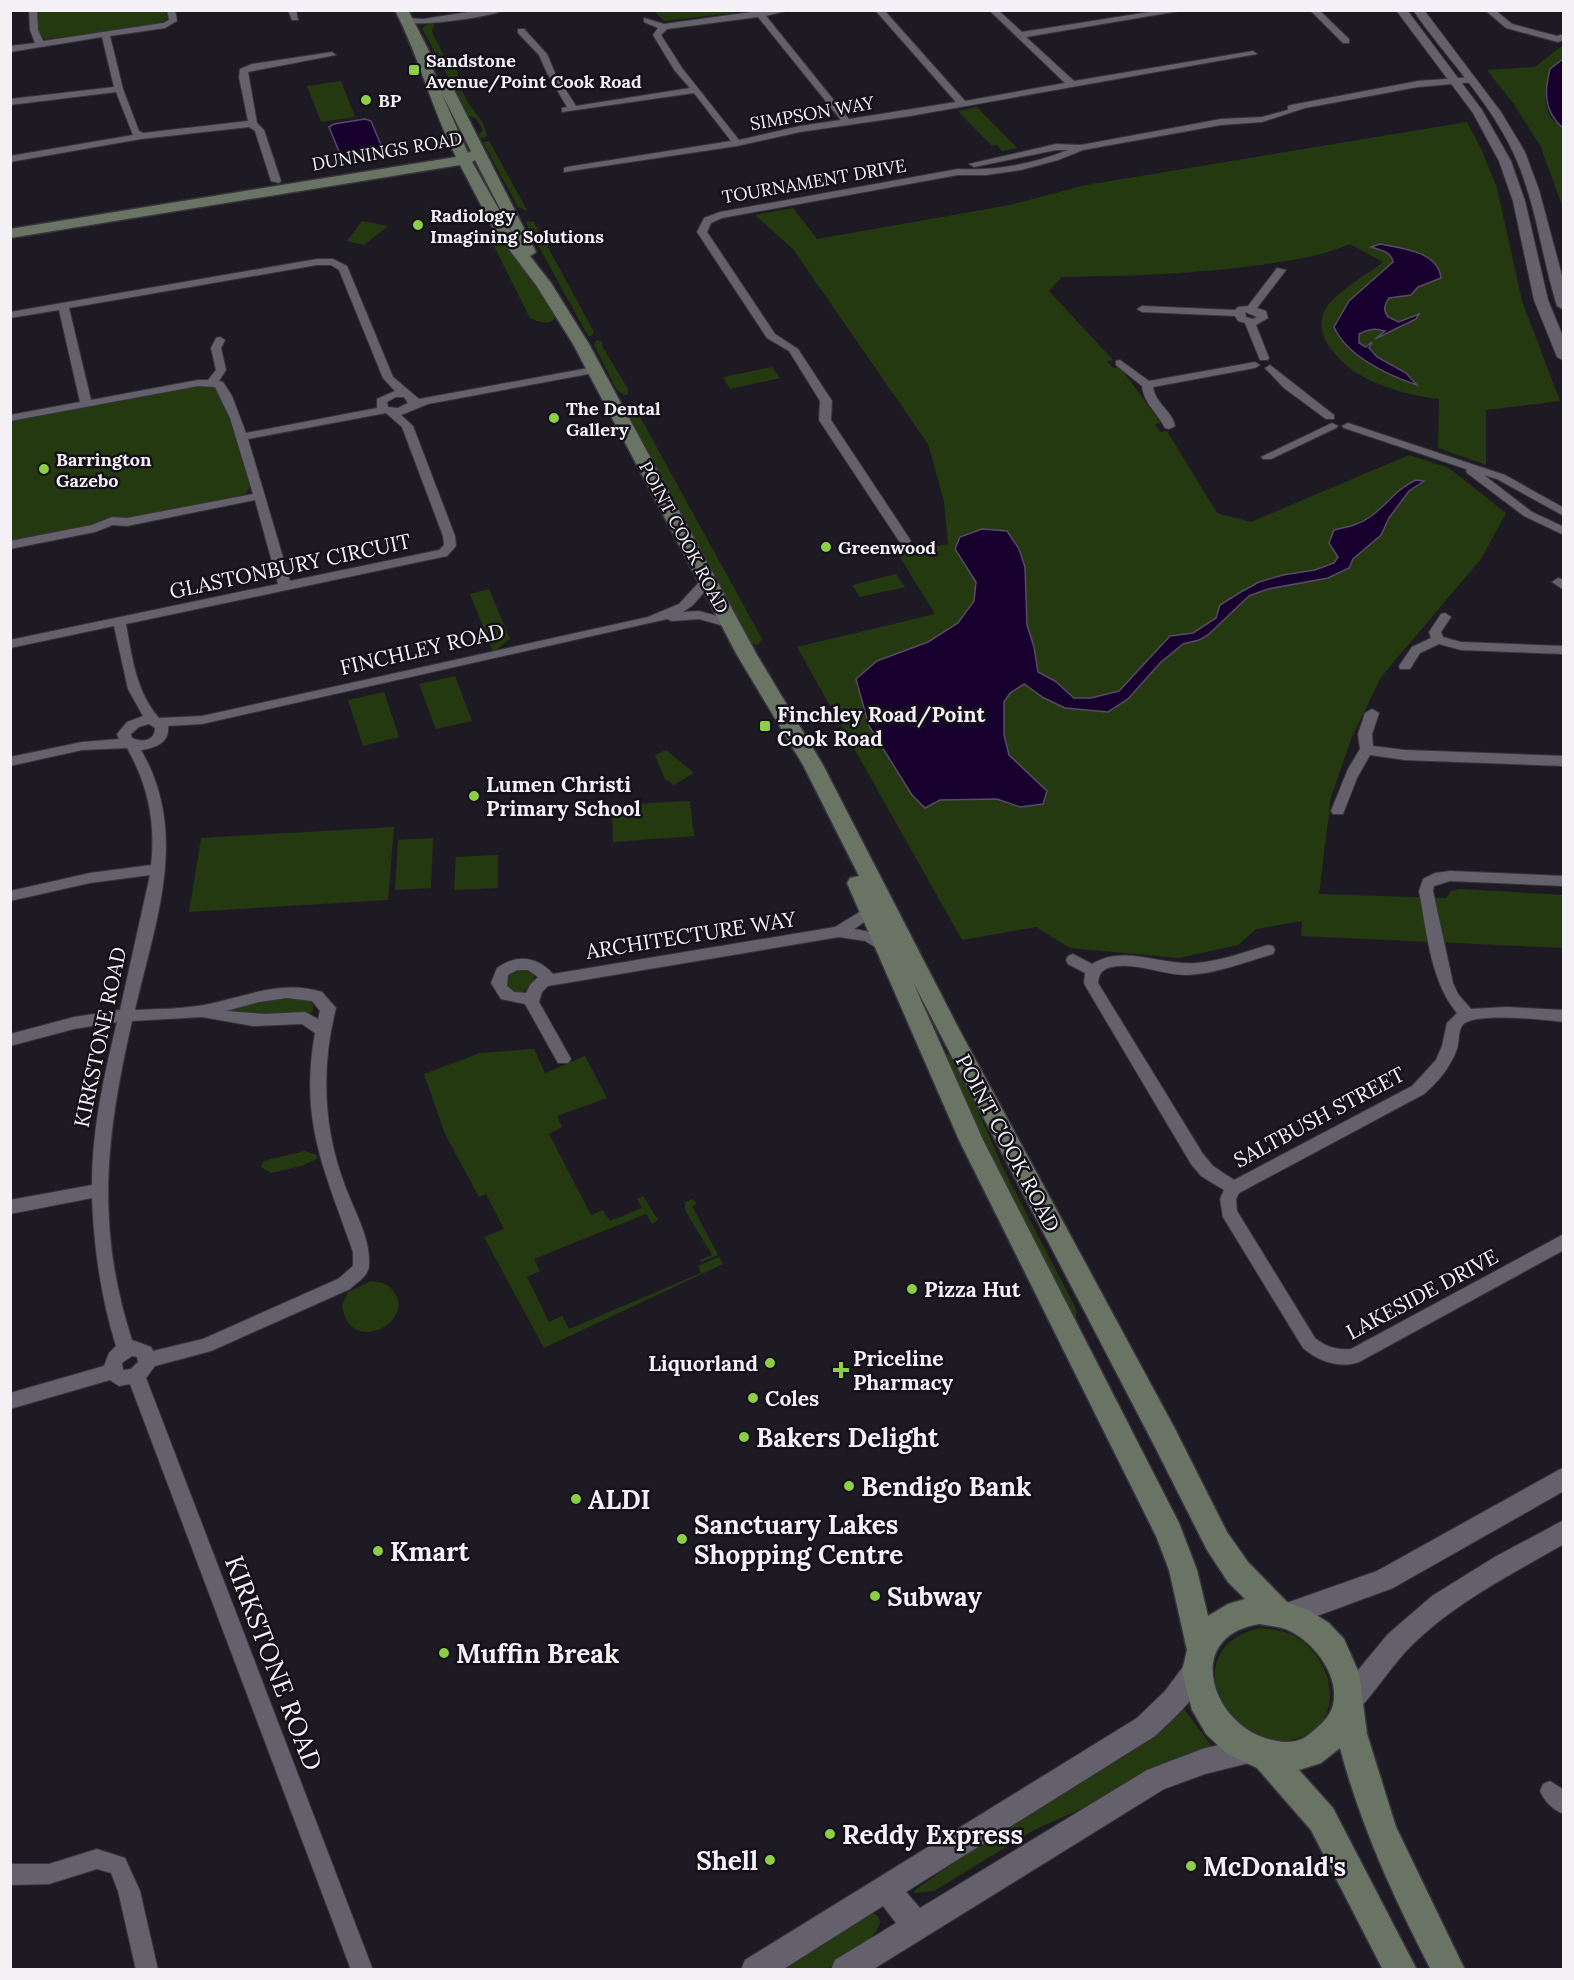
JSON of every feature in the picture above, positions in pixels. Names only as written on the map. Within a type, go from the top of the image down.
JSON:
[{"type":"main road","name":"POINT COOK ROAD","points":[[403,16],[416,42],[461,156],[500,228],[543,283]]},
{"type":"main road","name":"POINT COOK ROAD","points":[[416,42],[441,78],[514,218],[543,283],[592,366],[838,827],[933,1035],[971,1140],[1169,1532],[1183,1570],[1199,1659]]},
{"type":"main road","name":"DUNNINGS ROAD","points":[[10,224],[276,181],[479,153]]},
{"type":"main road","name":"DUNNINGS ROAD","points":[[10,234],[430,167],[461,156]]},
{"type":"main road","points":[[430,167],[449,173],[482,196]]},
{"type":"main road","points":[[500,228],[514,218]]},
{"type":"main road","name":"POINT COOK ROAD","points":[[838,827],[887,947],[933,1035],[1004,1136],[1222,1550],[1238,1572],[1282,1613]]},
{"type":"main road","points":[[1004,1136],[1019,1188],[1083,1315],[1079,1330],[1071,1338]]},
{"type":"main road","points":[[1401,1970],[1322,1819],[1259,1754],[1229,1737],[1211,1717],[1200,1694],[1199,1659],[1210,1633],[1223,1621],[1257,1610],[1282,1613],[1304,1623],[1320,1634],[1333,1649],[1348,1683],[1348,1705],[1376,1817],[1406,1886],[1449,1970]]},
{"type":"main road","points":[[1259,1754],[1289,1758],[1310,1754],[1327,1743],[1340,1728],[1348,1705]]},
{"type":"street","points":[[33,10],[34,30],[40,44]]},
{"type":"street","points":[[10,49],[168,24],[173,21],[171,10]]},
{"type":"street","points":[[403,16],[470,10]]},
{"type":"street","points":[[403,16],[423,22],[500,10]]},
{"type":"street","points":[[640,10],[650,26],[663,28],[786,10]]},
{"type":"street","points":[[879,10],[963,104]]},
{"type":"street","points":[[993,10],[1072,84]]},
{"type":"street","points":[[1022,35],[1181,10]]},
{"type":"street","points":[[1314,10],[1346,41]]},
{"type":"street","points":[[1401,10],[1488,128],[1504,161],[1519,201],[1539,294],[1563,357]]},
{"type":"street","points":[[1418,10],[1502,120],[1525,165],[1538,202],[1563,306]]},
{"type":"street","points":[[1489,10],[1509,26],[1558,39],[1563,36]]},
{"type":"street","points":[[760,14],[847,122]]},
{"type":"street","name":"SIMPSON WAY","points":[[663,28],[658,32],[657,38],[678,69],[737,143],[789,131],[1254,54]]},
{"type":"street","points":[[521,31],[540,49],[540,59],[551,74],[569,109],[696,90]]},
{"type":"street","points":[[105,33],[119,89],[138,134]]},
{"type":"street","points":[[248,124],[253,114],[248,103],[243,71],[310,53],[332,55]]},
{"type":"street","name":"TOURNAMENT DRIVE","points":[[905,541],[825,420],[826,401],[793,349],[771,336],[702,232],[705,222],[720,215],[958,172],[975,174],[1063,157],[1081,148],[1221,122],[1245,123],[1280,116],[1301,108],[1418,84],[1472,80]]},
{"type":"street","points":[[10,102],[119,89]]},
{"type":"street","name":"TOURNAMENT DRIVE","points":[[1221,122],[1231,116],[1271,109],[1301,108]]},
{"type":"street","points":[[1271,109],[1280,116]]},
{"type":"street","points":[[10,159],[121,141],[138,134],[248,124],[259,130],[276,181]]},
{"type":"street","points":[[567,170],[737,143]]},
{"type":"street","points":[[10,315],[317,262],[333,262],[343,268],[388,378],[386,405]]},
{"type":"street","points":[[1251,309],[1281,270]]},
{"type":"street","points":[[63,306],[86,403]]},
{"type":"street","points":[[1142,309],[1238,313],[1242,309],[1251,309],[1263,315],[1261,320],[1250,322],[1239,318],[1238,313]]},
{"type":"street","points":[[1250,322],[1260,362],[1331,421],[1501,477],[1563,513]]},
{"type":"street","points":[[212,382],[221,370],[216,348],[220,340]]},
{"type":"street","points":[[1147,385],[1260,362]]},
{"type":"street","points":[[1120,363],[1147,385],[1149,398],[1168,420],[1169,426]]},
{"type":"street","points":[[386,405],[394,394],[418,395],[592,366]]},
{"type":"street","points":[[240,433],[386,405],[402,411],[425,401],[592,366]]},
{"type":"street","points":[[388,378],[414,399],[407,426]]},
{"type":"street","points":[[10,418],[198,382],[219,384],[225,391],[240,433],[285,586]]},
{"type":"street","name":"GLASTONBURY CIRCUIT","points":[[10,644],[433,556],[443,552],[450,546],[450,539],[407,426],[386,405]]},
{"type":"street","points":[[1267,458],[1331,421]]},
{"type":"street","points":[[1464,465],[1528,514],[1563,532]]},
{"type":"street","points":[[10,545],[95,528],[112,521],[127,522],[259,496]]},
{"type":"street","points":[[1528,514],[1548,503]]},
{"type":"street","name":"FINCHLEY ROAD","points":[[651,620],[682,609],[691,602],[707,580]]},
{"type":"street","name":"FINCHLEY ROAD","points":[[157,722],[202,720],[651,620],[699,615],[731,624]]},
{"type":"street","points":[[1438,640],[1435,632],[1445,617]]},
{"type":"street","points":[[82,746],[148,745],[159,738],[163,730],[147,714],[136,696],[119,622]]},
{"type":"street","points":[[1406,666],[1416,650],[1424,644],[1438,640],[1461,646],[1563,650]]},
{"type":"street","points":[[130,744],[124,737],[136,696]]},
{"type":"street","points":[[1367,750],[1365,734],[1372,713]]},
{"type":"street","name":"FINCHLEY ROAD","points":[[159,738],[202,720]]},
{"type":"street","points":[[10,762],[82,746],[141,721],[157,722]]},
{"type":"street","name":"KIRKSTONE ROAD","points":[[126,1349],[115,1318],[100,1190],[106,1104],[159,869],[159,823],[149,770],[152,751],[159,738]]},
{"type":"street","name":"KIRKSTONE ROAD","points":[[130,744],[149,770]]},
{"type":"street","points":[[1338,811],[1343,793],[1353,777],[1360,756],[1367,750],[1405,755],[1563,761]]},
{"type":"street","points":[[10,896],[90,878],[159,869]]},
{"type":"street","points":[[1563,881],[1449,876],[1440,877],[1428,883],[1426,891],[1446,983],[1452,997],[1467,1014],[1563,1016]]},
{"type":"street","name":"ARCHITECTURE WAY","points":[[839,932],[871,910]]},
{"type":"street","name":"ARCHITECTURE WAY","points":[[549,979],[839,932],[868,936],[887,947]]},
{"type":"street","points":[[1233,1188],[1207,1171],[1197,1159],[1093,988],[1090,976],[1100,965],[1111,962],[1185,969],[1217,965],[1268,950]]},
{"type":"street","points":[[1073,960],[1093,971]]},
{"type":"street","points":[[531,999],[511,997],[502,992],[498,983],[502,972],[518,964],[536,965],[549,979],[535,989],[531,999],[563,1059]]},
{"type":"street","points":[[10,1040],[95,1019],[202,1011],[276,993],[304,992],[317,996],[324,1007],[328,1008],[321,1030],[319,1096],[321,1136],[361,1252],[361,1269],[344,1284],[205,1346],[142,1368],[124,1379],[115,1375],[113,1361],[126,1349],[141,1350],[142,1368]]},
{"type":"street","points":[[202,1011],[229,1018],[260,1022],[305,1018],[324,1007]]},
{"type":"street","name":"SALTBUSH STREET","points":[[1233,1188],[1418,1090],[1443,1062],[1449,1050],[1455,1023],[1467,1014]]},
{"type":"street","points":[[305,1018],[321,1030]]},
{"type":"street","name":"LAKESIDE DRIVE","points":[[1233,1188],[1227,1204],[1232,1218],[1303,1335],[1315,1348],[1333,1356],[1353,1357],[1365,1351],[1563,1240]]},
{"type":"street","points":[[10,1207],[100,1190]]},
{"type":"street","name":"KIRKSTONE ROAD","points":[[142,1368],[362,1970]]},
{"type":"street","points":[[10,1401],[113,1371]]},
{"type":"street","points":[[1282,1613],[1384,1580],[1563,1478]]},
{"type":"street","points":[[1348,1705],[1404,1636],[1431,1611],[1563,1531]]},
{"type":"street","points":[[755,1970],[1146,1727],[1174,1700],[1199,1659]]},
{"type":"street","points":[[845,1970],[1156,1779],[1205,1761],[1259,1754]]},
{"type":"street","points":[[10,1875],[49,1874],[97,1859],[118,1865],[129,1891],[147,1970]]},
{"type":"street","points":[[886,1888],[916,1926]]},
{"type":"green space","points":[[733,10],[734,13],[664,21],[654,11]]},
{"type":"green space","points":[[37,11],[165,11],[168,18],[159,24],[48,39],[42,38],[38,32]]},
{"type":"green space","points":[[431,22],[434,24],[432,32],[446,60],[457,71],[459,84],[468,103],[483,123],[487,136],[481,139],[479,134],[483,130],[476,118],[469,116],[422,28]]},
{"type":"green space","points":[[1563,45],[1563,59],[1557,64],[1549,78],[1546,104],[1552,119],[1563,128],[1563,208],[1540,145],[1513,103],[1487,70],[1535,67]]},
{"type":"green space","points":[[341,81],[355,117],[321,122],[307,86]]},
{"type":"green space","points":[[977,107],[1017,148],[1002,151],[997,145],[992,146],[958,111]]},
{"type":"green space","points":[[1467,122],[1497,188],[1522,301],[1560,401],[1486,410],[1486,465],[1438,448],[1439,399],[1392,389],[1362,376],[1336,356],[1327,343],[1322,326],[1322,317],[1326,308],[1345,289],[1383,262],[1350,244],[1306,258],[1211,271],[1062,277],[1049,291],[1113,360],[1107,361],[1113,368],[1120,367],[1161,423],[1155,424],[1160,432],[1167,431],[1217,513],[1251,522],[1409,455],[1449,468],[1506,513],[1481,559],[1381,677],[1352,737],[1331,797],[1319,894],[1446,898],[1451,891],[1461,889],[1563,895],[1563,948],[1301,936],[1302,921],[1256,929],[1238,945],[1179,958],[1070,948],[1036,927],[962,940],[797,647],[935,614],[898,554],[948,544],[944,501],[928,444],[793,249],[755,215],[793,208],[817,239],[1010,205],[1086,185]],"holes":[[[1380,244],[1422,255],[1441,278],[1417,287],[1411,295],[1389,298],[1386,303],[1388,317],[1399,322],[1416,319],[1379,337],[1386,331],[1377,328],[1359,334],[1359,343],[1366,347],[1370,344],[1369,348],[1377,357],[1406,373],[1416,384],[1375,365],[1339,338],[1376,276],[1393,262],[1388,253],[1372,247]]]},
{"type":"green space","points":[[489,141],[527,211],[518,207],[483,142]]},
{"type":"green space","points":[[362,221],[388,226],[364,245],[347,241]]},
{"type":"green space","points":[[534,222],[594,332],[591,336],[588,336],[526,223]]},
{"type":"green space","points":[[498,235],[501,235],[555,314],[554,320],[542,322],[530,318],[492,242]]},
{"type":"green space","points":[[597,340],[602,342],[602,346],[628,389],[628,394],[624,395],[617,390],[594,345]]},
{"type":"green space","points":[[772,367],[780,378],[730,389],[723,377]]},
{"type":"green space","points":[[213,384],[222,394],[250,487],[246,493],[235,498],[11,543],[11,421]]},
{"type":"green space","points":[[626,403],[634,406],[762,639],[758,645],[751,643],[645,449],[624,405]]},
{"type":"green space","points":[[896,574],[905,587],[860,597],[852,585]]},
{"type":"green space","points":[[489,589],[510,639],[493,652],[470,594]]},
{"type":"green space","points":[[455,676],[472,721],[436,729],[419,684]]},
{"type":"green space","points":[[384,692],[399,737],[363,746],[348,700]]},
{"type":"green space","points":[[666,750],[694,773],[674,785],[665,779],[655,755]]},
{"type":"green space","points":[[690,801],[694,836],[613,842],[612,805]]},
{"type":"green space","points":[[394,827],[388,900],[189,912],[201,838]]},
{"type":"green space","points":[[433,838],[431,888],[395,890],[398,840]]},
{"type":"green space","points":[[498,855],[498,888],[454,890],[456,857]]},
{"type":"green space","points":[[524,968],[534,971],[534,981],[523,992],[510,992],[505,984],[509,974]]},
{"type":"green space","points":[[308,999],[313,1005],[313,1011],[306,1016],[223,1012],[254,1002]]},
{"type":"green space","points":[[534,1049],[545,1073],[585,1056],[607,1098],[557,1116],[562,1127],[549,1134],[591,1215],[603,1210],[610,1221],[642,1208],[637,1199],[643,1196],[658,1220],[652,1224],[646,1214],[534,1259],[540,1271],[527,1277],[549,1322],[562,1316],[569,1329],[701,1273],[698,1266],[719,1257],[723,1264],[544,1348],[484,1237],[504,1229],[486,1194],[479,1197],[445,1134],[424,1074],[480,1053]]},
{"type":"green space","points":[[942,1050],[952,1057],[960,1071],[1005,1172],[1072,1301],[1076,1310],[1076,1323],[1001,1182]]},
{"type":"green space","points":[[305,1151],[317,1155],[317,1159],[301,1166],[271,1173],[261,1167],[263,1161]]},
{"type":"green space","points":[[693,1199],[696,1204],[692,1206],[718,1255],[701,1262],[700,1260],[712,1255],[685,1210],[685,1202]]},
{"type":"green space","points":[[371,1281],[390,1287],[395,1293],[398,1304],[396,1315],[388,1324],[378,1330],[367,1332],[356,1329],[347,1321],[342,1305],[348,1292]]},
{"type":"green space","points":[[1259,1628],[1286,1632],[1305,1644],[1323,1666],[1328,1680],[1330,1694],[1323,1720],[1312,1731],[1287,1741],[1262,1737],[1241,1725],[1224,1706],[1216,1683],[1217,1661],[1231,1641]]},
{"type":"green space","points":[[1184,1709],[1214,1749],[1034,1830],[934,1891],[914,1893],[962,1857],[1134,1750],[1162,1730]]},
{"type":"green space","points":[[871,1913],[878,1916],[880,1922],[878,1929],[857,1951],[839,1963],[818,1970],[777,1970]]},
{"type":"shaded area","points":[[1563,59],[1563,128],[1552,115],[1546,94],[1550,69]]},
{"type":"shaded area","points":[[365,119],[371,121],[383,150],[380,153],[347,158],[341,156],[329,127],[334,124]]},
{"type":"shaded area","points":[[1380,244],[1407,249],[1426,256],[1438,269],[1441,278],[1418,287],[1411,295],[1389,298],[1386,303],[1385,312],[1388,317],[1399,322],[1419,314],[1416,319],[1375,339],[1385,331],[1372,330],[1359,334],[1359,343],[1366,347],[1372,342],[1369,348],[1377,357],[1406,373],[1417,385],[1393,376],[1369,363],[1348,347],[1334,327],[1349,301],[1393,262],[1388,253],[1371,247]]},
{"type":"shaded area","points":[[1416,480],[1424,481],[1409,491],[1389,518],[1381,535],[1353,559],[1349,568],[1328,578],[1268,589],[1249,596],[1208,635],[1183,644],[1160,663],[1128,699],[1108,712],[1065,708],[1044,698],[1024,684],[1010,693],[1004,702],[1004,735],[1009,755],[1047,791],[1043,804],[1020,807],[997,799],[940,800],[925,808],[912,795],[869,726],[856,679],[877,661],[928,642],[958,623],[974,601],[976,582],[955,549],[960,537],[982,529],[1007,531],[1019,549],[1025,567],[1027,625],[1034,647],[1038,672],[1055,681],[1074,698],[1091,698],[1119,691],[1170,636],[1193,633],[1216,618],[1220,605],[1239,593],[1259,582],[1283,575],[1315,570],[1334,563],[1338,557],[1329,543],[1334,530],[1366,520],[1403,488]]},
{"type":"place","name":"Sandstone Avenue/Point Cook Road","points":[[414,70]]},
{"type":"place","name":"BP","points":[[366,100]]},
{"type":"place","name":"Radiology Imagining Solutions","points":[[418,225]]},
{"type":"place","name":"The Dental Gallery","points":[[554,418]]},
{"type":"place","name":"Barrington Gazebo","points":[[44,469]]},
{"type":"place","name":"Greenwood","points":[[826,547]]},
{"type":"place","name":"Finchley Road/Point Cook Road","points":[[765,726]]},
{"type":"place","name":"Lumen Christi Primary School","points":[[474,796]]},
{"type":"place","name":"Pizza Hut","points":[[912,1289]]},
{"type":"place","name":"Liquorland","points":[[770,1363]]},
{"type":"place","name":"Priceline Pharmacy","points":[[841,1370]]},
{"type":"place","name":"Coles","points":[[753,1398]]},
{"type":"place","name":"Bakers Delight","points":[[744,1437]]},
{"type":"place","name":"Bendigo Bank","points":[[849,1486]]},
{"type":"place","name":"ALDI","points":[[576,1499]]},
{"type":"place","name":"Sanctuary Lakes Shopping Centre","points":[[682,1539]]},
{"type":"place","name":"Kmart","points":[[378,1551]]},
{"type":"place","name":"Subway","points":[[875,1596]]},
{"type":"place","name":"Muffin Break","points":[[444,1653]]},
{"type":"place","name":"Reddy Express","points":[[830,1834]]},
{"type":"place","name":"Shell","points":[[770,1860]]},
{"type":"place","name":"McDonald's","points":[[1191,1866]]}]
